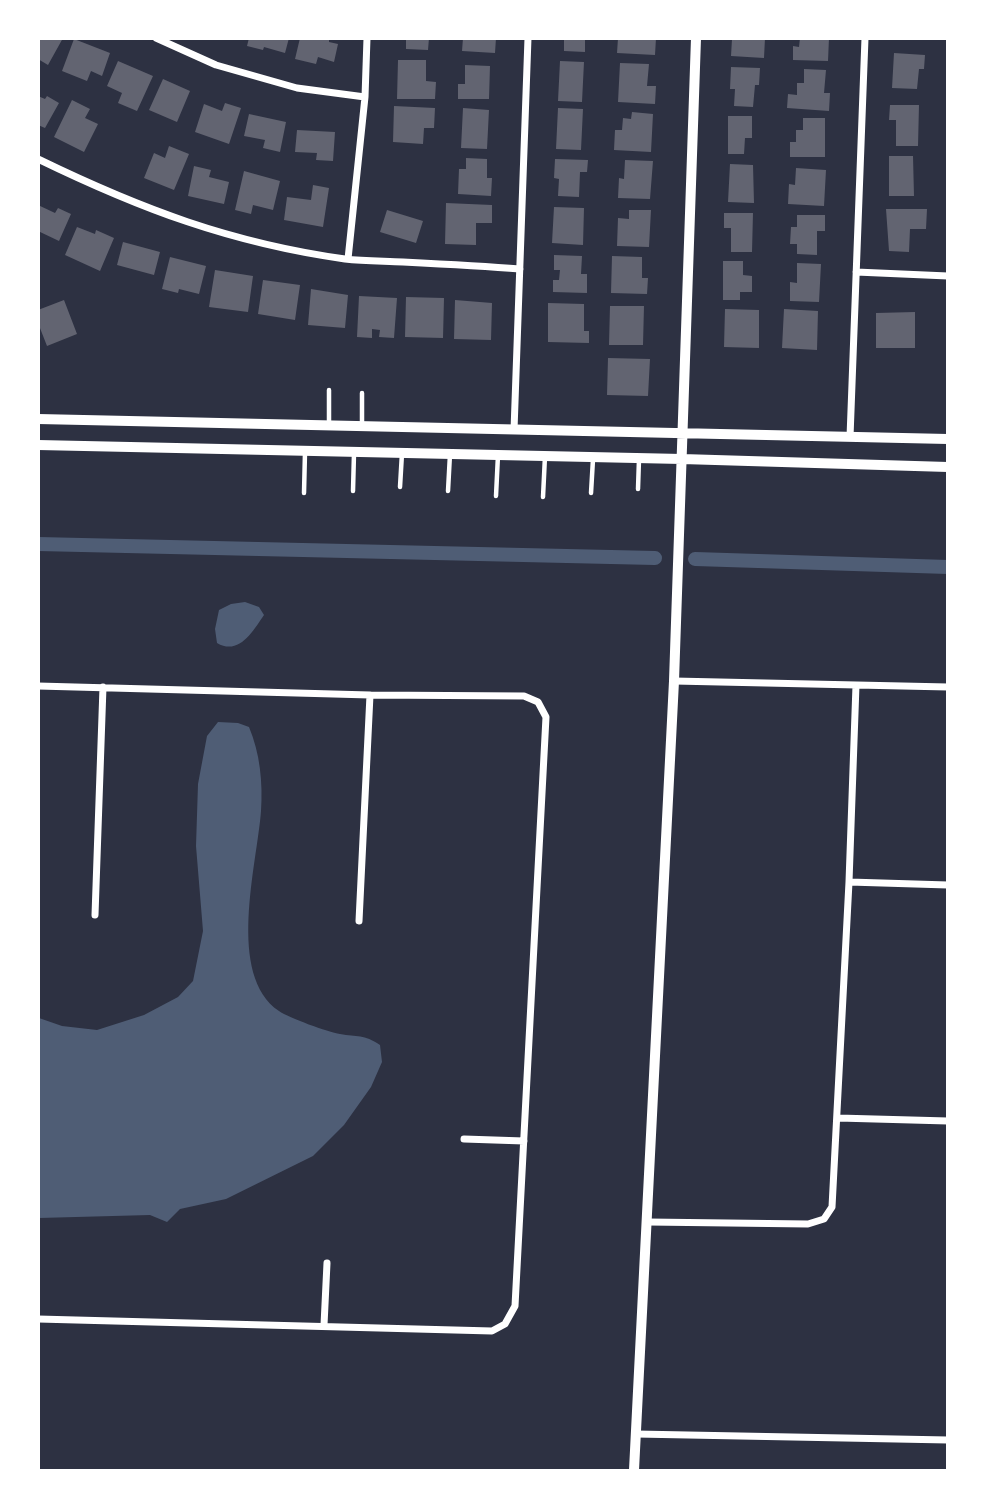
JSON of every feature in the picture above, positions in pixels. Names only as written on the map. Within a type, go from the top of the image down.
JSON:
[{"type":"street","points":[[156,38],[216,65],[297,88],[365,97]]},
{"type":"street","points":[[348,259],[365,97],[368,38]]},
{"type":"street","points":[[514,430],[528,38]]},
{"type":"street","points":[[634,1471],[674,681],[696,38]]},
{"type":"street","points":[[850,437],[865,38]]},
{"type":"street","points":[[38,159],[93,186],[164,215],[231,237],[284,249],[348,259],[520,268]]},
{"type":"street","points":[[856,272],[947,276]]},
{"type":"street","points":[[38,419],[947,439]]},
{"type":"street","points":[[38,445],[947,467]]},
{"type":"street","points":[[674,681],[947,687]]},
{"type":"street","points":[[648,1222],[808,1224],[824,1219],[832,1207],[856,685]]},
{"type":"street","points":[[38,686],[370,695],[524,696],[538,702],[546,717],[515,1306],[505,1324],[492,1331],[38,1320]]},
{"type":"street","points":[[94,915],[103,687]]},
{"type":"street","points":[[359,921],[370,695]]},
{"type":"street","points":[[849,882],[947,885]]},
{"type":"street","points":[[838,1118],[947,1121]]},
{"type":"street","points":[[464,1139],[524,1141]]},
{"type":"street","points":[[324,1325],[327,1263]]},
{"type":"street","points":[[636,1434],[947,1440]]},
{"type":"lane","points":[[329,390],[329,425]]},
{"type":"lane","points":[[362,393],[362,426]]},
{"type":"lane","points":[[304,493],[305,451]]},
{"type":"lane","points":[[353,491],[355,452]]},
{"type":"lane","points":[[400,487],[402,453]]},
{"type":"lane","points":[[448,491],[450,454]]},
{"type":"lane","points":[[496,496],[498,455]]},
{"type":"lane","points":[[542,497],[545,456]]},
{"type":"lane","points":[[591,493],[593,457]]},
{"type":"lane","points":[[638,489],[639,458]]},
{"type":"water","points":[[245,602],[259,607],[264,615],[260,621],[239,644],[225,646],[217,643],[215,629],[219,610],[231,604]]},
{"type":"water","points":[[218,722],[238,723],[249,727],[258,758],[262,790],[261,811],[251,889],[249,946],[253,972],[263,994],[279,1011],[291,1017],[327,1031],[374,1041],[380,1045],[382,1062],[371,1087],[344,1125],[313,1156],[226,1199],[180,1209],[167,1222],[150,1215],[39,1218],[39,1018],[62,1026],[97,1030],[144,1015],[178,997],[193,981],[203,931],[196,846],[198,784],[207,736]]},
{"type":"building","points":[[38,38],[63,38],[48,65],[38,59]]},
{"type":"building","points":[[249,38],[289,38],[285,53],[247,46]]},
{"type":"building","points":[[300,38],[329,38],[329,42],[338,44],[334,62],[318,57],[316,64],[295,59]]},
{"type":"building","points":[[406,38],[429,38],[428,50],[406,49]]},
{"type":"building","points":[[463,38],[496,38],[495,53],[462,51]]},
{"type":"building","points":[[564,38],[585,38],[585,52],[564,51]]},
{"type":"building","points":[[618,38],[656,38],[655,55],[617,53]]},
{"type":"building","points":[[765,38],[764,58],[731,56],[732,39]]},
{"type":"building","points":[[800,38],[829,38],[828,61],[793,60],[793,46],[799,47]]},
{"type":"building","points":[[74,39],[110,53],[102,76],[91,71],[87,81],[62,71]]},
{"type":"building","points":[[894,53],[925,55],[924,69],[919,69],[917,89],[892,88]]},
{"type":"building","points":[[398,60],[426,60],[426,81],[436,82],[435,99],[397,99]]},
{"type":"building","points":[[118,61],[153,76],[137,111],[118,103],[122,93],[107,86]]},
{"type":"building","points":[[560,61],[584,62],[582,102],[558,101]]},
{"type":"building","points":[[620,63],[649,64],[647,86],[656,86],[655,104],[618,102]]},
{"type":"building","points":[[465,65],[490,66],[489,99],[458,99],[458,84],[465,84]]},
{"type":"building","points":[[731,67],[760,68],[753,107],[734,106],[735,89],[730,89]]},
{"type":"building","points":[[804,69],[826,70],[824,93],[830,93],[829,111],[787,108],[788,94],[797,95],[797,83],[804,83]]},
{"type":"building","points":[[163,79],[190,91],[177,122],[149,110]]},
{"type":"building","points":[[38,96],[45,99],[47,96],[59,103],[45,128],[38,125]]},
{"type":"building","points":[[72,100],[90,109],[85,118],[98,124],[84,152],[54,137]]},
{"type":"building","points":[[225,103],[241,108],[229,144],[195,132],[204,104],[222,111]]},
{"type":"building","points":[[890,105],[919,105],[918,146],[896,146],[896,120],[889,120]]},
{"type":"building","points":[[394,106],[435,108],[434,128],[424,128],[423,144],[393,142]]},
{"type":"building","points":[[463,108],[489,110],[487,149],[461,148]]},
{"type":"building","points":[[558,108],[583,109],[581,150],[556,149]]},
{"type":"building","points":[[632,112],[653,114],[651,152],[614,150],[615,130],[622,130],[623,118],[631,119]]},
{"type":"building","points":[[249,114],[286,122],[280,152],[263,148],[265,140],[244,136]]},
{"type":"building","points":[[728,116],[752,116],[752,138],[745,138],[744,154],[728,154]]},
{"type":"building","points":[[803,118],[825,118],[825,157],[790,157],[790,142],[796,142],[796,130],[803,130]]},
{"type":"building","points":[[297,130],[335,132],[333,161],[316,160],[317,153],[295,152]]},
{"type":"building","points":[[169,146],[189,154],[174,190],[144,178],[154,153],[165,158]]},
{"type":"building","points":[[889,156],[913,156],[914,196],[889,196]]},
{"type":"building","points":[[466,158],[487,159],[487,178],[492,178],[491,196],[458,194],[459,169],[466,169]]},
{"type":"building","points":[[555,159],[588,160],[587,172],[580,172],[579,197],[558,196],[559,179],[554,178]]},
{"type":"building","points":[[625,160],[653,161],[650,199],[618,198],[619,178],[624,179]]},
{"type":"building","points":[[730,164],[753,165],[754,203],[728,202]]},
{"type":"building","points":[[194,166],[211,170],[209,177],[229,182],[224,204],[188,196]]},
{"type":"building","points":[[796,168],[826,170],[824,206],[788,204],[789,184],[795,185]]},
{"type":"building","points":[[244,171],[280,181],[273,210],[253,205],[251,214],[235,210]]},
{"type":"building","points":[[313,185],[329,188],[323,227],[284,220],[287,197],[311,200]]},
{"type":"building","points":[[446,203],[492,205],[492,223],[476,223],[476,245],[445,244]]},
{"type":"building","points":[[38,205],[55,213],[58,208],[71,214],[59,241],[38,231]]},
{"type":"building","points":[[554,207],[584,208],[583,245],[552,243]]},
{"type":"building","points":[[886,209],[927,209],[926,229],[910,229],[909,252],[889,251]]},
{"type":"building","points":[[387,210],[423,221],[416,243],[380,232]]},
{"type":"building","points":[[629,210],[651,210],[649,247],[617,246],[618,218],[629,219]]},
{"type":"building","points":[[724,213],[753,213],[752,252],[731,252],[731,228],[724,228]]},
{"type":"building","points":[[797,215],[825,215],[825,231],[817,231],[817,255],[797,254],[797,244],[790,244],[791,227],[797,227]]},
{"type":"building","points":[[77,227],[95,234],[96,230],[114,238],[100,271],[65,255]]},
{"type":"building","points":[[123,242],[160,252],[154,275],[117,265]]},
{"type":"building","points":[[554,255],[582,256],[581,274],[587,274],[587,293],[553,292],[553,280],[559,280],[560,270],[554,270]]},
{"type":"building","points":[[612,256],[642,257],[642,278],[648,278],[647,294],[611,293]]},
{"type":"building","points":[[170,257],[206,266],[199,294],[179,289],[178,293],[162,289]]},
{"type":"building","points":[[723,261],[743,261],[743,275],[752,276],[752,292],[740,292],[740,300],[723,300]]},
{"type":"building","points":[[797,263],[821,264],[819,302],[790,301],[790,282],[797,283]]},
{"type":"building","points":[[215,270],[253,276],[248,312],[209,307]]},
{"type":"building","points":[[263,280],[300,285],[295,320],[258,314]]},
{"type":"building","points":[[311,289],[348,295],[345,328],[308,325]]},
{"type":"building","points":[[359,296],[397,298],[394,338],[379,337],[380,330],[372,329],[372,338],[357,337]]},
{"type":"building","points":[[406,297],[444,298],[443,338],[405,337]]},
{"type":"building","points":[[64,300],[77,334],[47,346],[38,323],[38,310]]},
{"type":"building","points":[[455,300],[492,303],[491,340],[454,339]]},
{"type":"building","points":[[548,303],[584,304],[584,331],[589,331],[589,343],[548,342]]},
{"type":"building","points":[[610,306],[644,306],[643,345],[609,345]]},
{"type":"building","points":[[725,309],[759,310],[759,348],[724,347]]},
{"type":"building","points":[[784,309],[818,311],[817,350],[782,348]]},
{"type":"building","points":[[915,312],[915,348],[876,348],[876,313]]},
{"type":"building","points":[[608,358],[650,359],[648,396],[607,395]]},
{"type":"waterway","points":[[38,544],[655,558]]},
{"type":"waterway","points":[[695,559],[948,567]]}]
